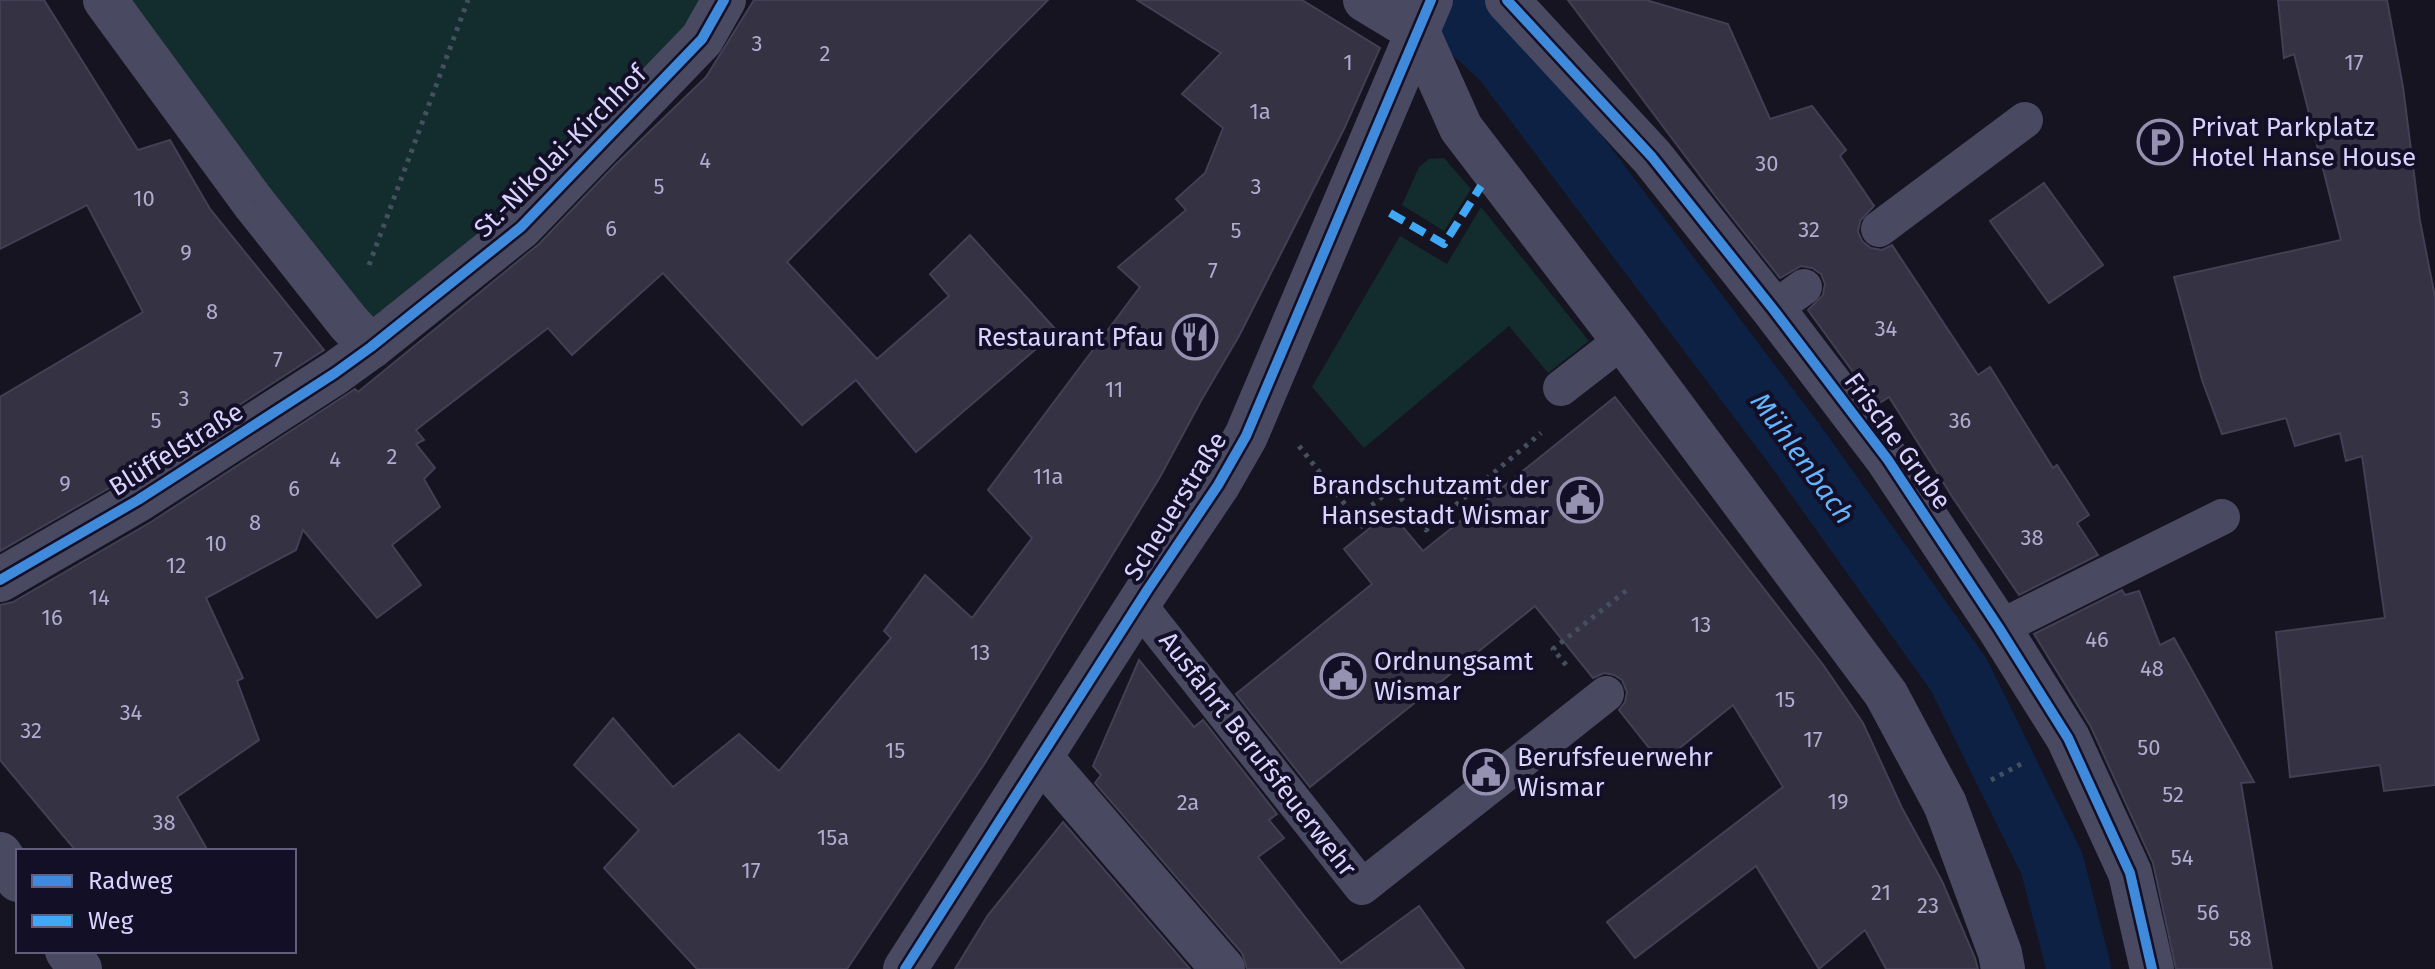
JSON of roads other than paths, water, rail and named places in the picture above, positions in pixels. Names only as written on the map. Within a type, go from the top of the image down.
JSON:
[{"type":"street","points":[[105,0],[253,202],[360,334]]},
{"type":"street","name":"St.-Nikolai-Kirchhof","points":[[360,334],[521,227],[702,39],[724,0]]},
{"type":"street","points":[[1365,0],[1424,16],[1461,128],[1886,694],[1945,804],[2000,953],[2003,969]]},
{"type":"street","name":"Frische Grube","points":[[1507,0],[1788,298],[1888,460],[2068,738],[2130,873],[2152,969]]},
{"type":"street","name":"Scheuerstraße","points":[[905,969],[1138,604],[1218,485],[1246,436],[1424,16]]},
{"type":"street","name":"Blüffelstraße","points":[[0,580],[138,500],[272,414],[360,334]]},
{"type":"street","points":[[1041,758],[1223,969]]},
{"type":"street","points":[[0,854],[16,877]]},
{"type":"lane","points":[[1879,229],[2025,120]]},
{"type":"lane","points":[[1561,388],[1623,340]]},
{"type":"lane","points":[[1999,628],[2222,517]]},
{"type":"lane","name":"Ausfahrt Berufsfeuerwehr","points":[[1138,604],[1362,887],[1601,698]]},
{"type":"waterway","name":"Mühlenbach","points":[[1440,0],[1504,59],[1795,445],[1959,675],[2052,864],[2079,969]]},
{"type":"place","name":"Privat Parkplatz Hotel Hanse House","points":[[2160,142]]},
{"type":"place","name":"Restaurant Pfau","points":[[1195,337]]},
{"type":"place","name":"Brandschutzamt der Hansestadt Wismar","points":[[1580,500]]},
{"type":"place","name":"Ordnungsamt Wismar","points":[[1343,676]]},
{"type":"place","name":"Berufsfeuerwehr Wismar","points":[[1486,772]]}]
